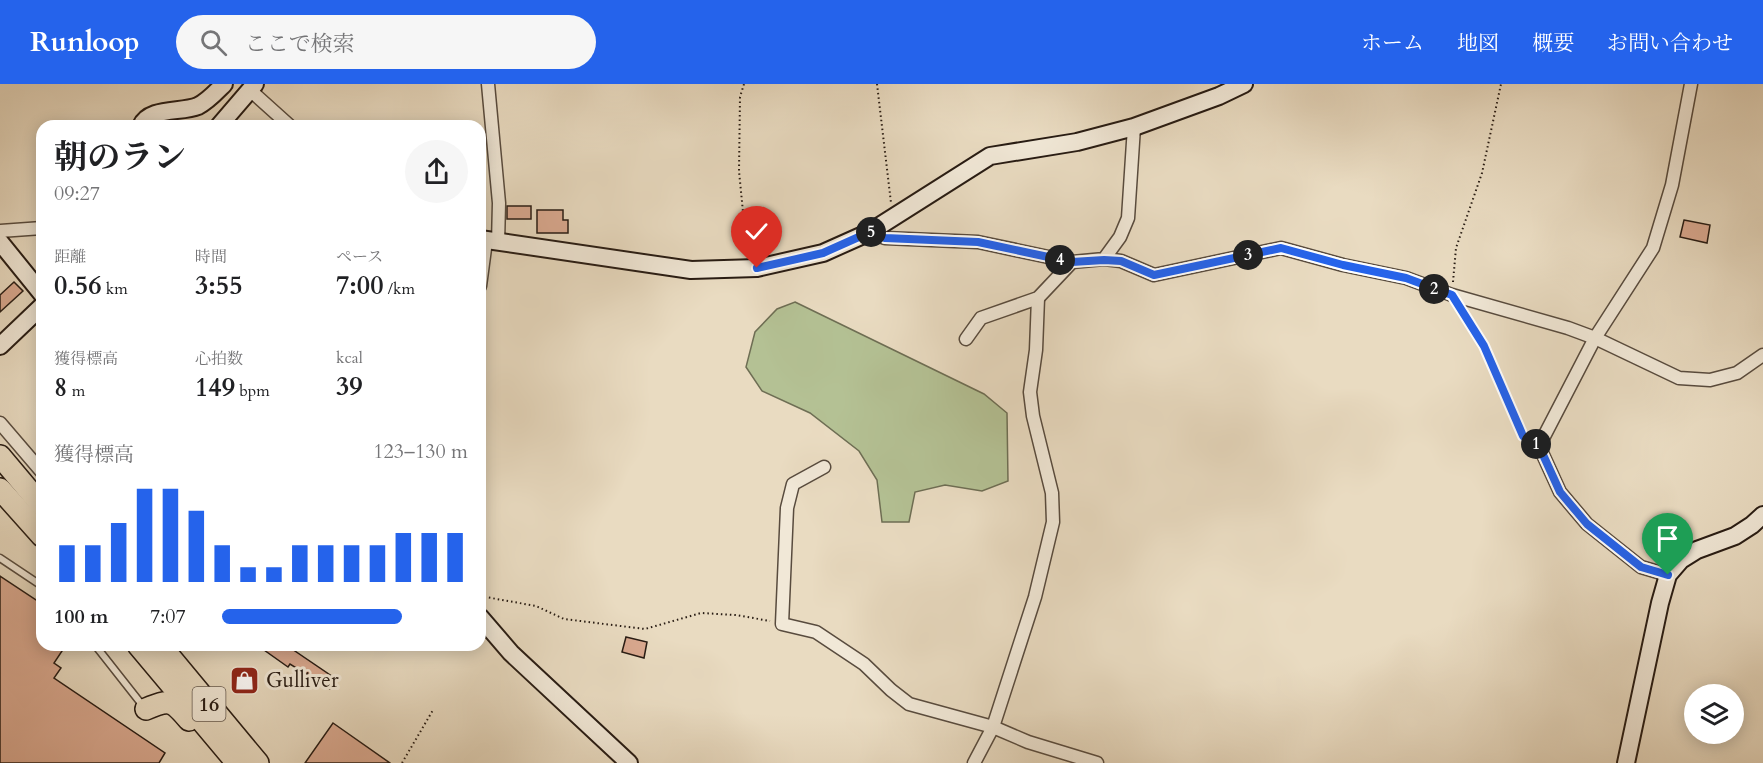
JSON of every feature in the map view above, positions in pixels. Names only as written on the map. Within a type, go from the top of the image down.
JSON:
[{"type":"highway","points":[[0,456],[36,499]]},
{"type":"highway","points":[[0,489],[36,529]]},
{"type":"highway","name":"16","points":[[143,651],[236,763]]},
{"type":"highway","name":"16","points":[[165,651],[258,763]]},
{"type":"highway","points":[[146,709],[164,702],[177,706],[201,735],[236,763]]},
{"type":"street","points":[[146,120],[154,114],[183,111],[199,105],[224,84]]},
{"type":"street","points":[[488,84],[499,203],[488,241],[691,270],[757,268],[823,253],[870,232],[990,156],[1077,142],[1134,127],[1220,96],[1244,84]]},
{"type":"street","points":[[1668,575],[1641,567],[1587,524],[1560,492],[1539,446],[1595,338],[1653,248],[1672,185],[1690,84]]},
{"type":"street","points":[[224,120],[252,87],[284,120]]},
{"type":"street","points":[[1104,260],[1120,237],[1128,218],[1134,127]]},
{"type":"street","points":[[0,231],[36,228]]},
{"type":"street","points":[[870,232],[885,238],[978,242],[1072,262],[1121,261],[1154,275],[1281,248],[1343,265],[1406,278],[1452,295],[1568,328],[1595,338],[1679,378],[1710,380],[1737,374],[1763,355]]},
{"type":"street","points":[[0,242],[36,287]]},
{"type":"street","points":[[966,339],[981,318],[1038,298],[1072,262]]},
{"type":"street","points":[[974,763],[993,727],[1035,597],[1053,522],[1052,493],[1033,417],[1030,392],[1036,350],[1038,298]]},
{"type":"street","points":[[0,346],[36,312]]},
{"type":"street","points":[[0,423],[36,465]]},
{"type":"street","points":[[824,467],[793,484],[787,508],[782,624],[816,632],[864,664],[909,704],[993,727],[1028,742],[1097,763]]},
{"type":"street","points":[[1626,763],[1668,575],[1681,560],[1697,550],[1735,536],[1763,515]]},
{"type":"street","points":[[486,624],[512,653],[629,763]]},
{"type":"lane","points":[[0,558],[36,582]]},
{"type":"lane","points":[[100,651],[146,709]]},
{"type":"path","points":[[744,84],[740,97],[739,171],[748,268]]},
{"type":"path","points":[[877,84],[893,217]]},
{"type":"path","points":[[1501,84],[1482,173],[1456,248],[1452,295],[1484,346],[1523,436],[1539,446]]},
{"type":"path","points":[[486,597],[536,606],[564,619],[645,629],[701,613],[735,615],[782,624]]},
{"type":"path","points":[[402,763],[433,710]]},
{"type":"green space","points":[[795,302],[984,394],[1007,413],[1008,481],[982,491],[945,485],[915,492],[909,522],[882,522],[877,480],[859,451],[810,413],[762,391],[746,367],[755,332],[777,309]]},
{"type":"building","points":[[507,206],[531,206],[531,219],[507,219]]},
{"type":"building","points":[[537,210],[563,210],[563,220],[568,220],[568,233],[537,233]]},
{"type":"building","points":[[1684,220],[1710,225],[1707,243],[1680,237]]},
{"type":"building","points":[[14,282],[23,291],[0,312],[0,295]]},
{"type":"building","points":[[0,576],[36,600],[36,651],[62,651],[54,663],[61,668],[54,678],[165,753],[159,763],[0,763]]},
{"type":"building","points":[[626,637],[647,642],[644,658],[622,652]]},
{"type":"building","points":[[265,651],[295,651],[336,679],[330,689],[290,664],[288,667]]},
{"type":"building","points":[[333,723],[390,763],[305,763]]},
{"type":"place","name":"Gulliver","points":[[245,680]]},
{"type":"route","points":[[757,268],[823,253],[870,232],[885,238],[978,242],[1072,262],[1121,261],[1154,275],[1281,248],[1343,265],[1406,278],[1452,295],[1484,346],[1523,436],[1539,446],[1560,492],[1587,524],[1641,567],[1668,575]]}]
